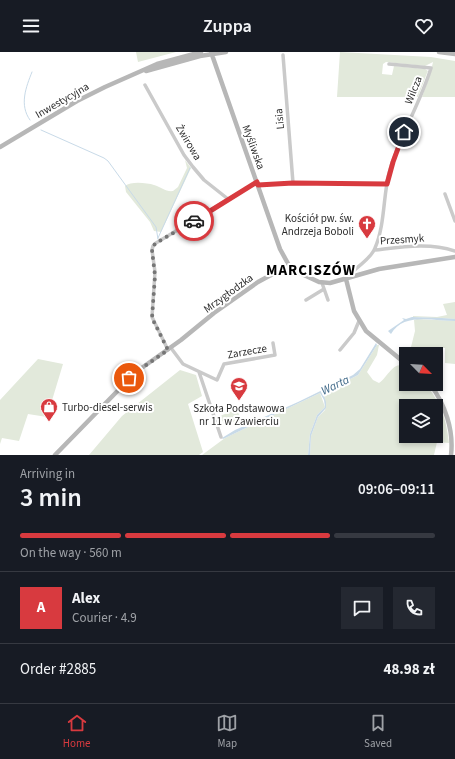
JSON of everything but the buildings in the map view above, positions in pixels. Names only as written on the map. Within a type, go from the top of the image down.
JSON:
[{"type":"street","name":"Inwestycyjna","points":[[0,147],[77,101],[105,87],[157,64],[202,52]]},
{"type":"street","name":"Inwestycyjna","points":[[135,74],[211,53],[226,52]]},
{"type":"street","points":[[439,52],[455,54]]},
{"type":"street","name":"Myśliwska","points":[[211,53],[280,249],[291,269]]},
{"type":"street","name":"Lisia","points":[[283,55],[293,183]]},
{"type":"street","name":"Wilcza","points":[[375,250],[390,173],[398,148],[431,68],[389,64]]},
{"type":"street","name":"Żwirowa","points":[[145,85],[184,155],[204,180],[228,199]]},
{"type":"street","points":[[221,437],[198,371],[183,364],[170,349],[152,318],[155,276],[152,256],[153,246],[228,199],[258,183],[387,184]]},
{"type":"street","points":[[445,194],[455,221]]},
{"type":"street","name":"Przesmyk","points":[[375,250],[416,245],[444,248],[455,251]]},
{"type":"street","points":[[352,272],[375,250]]},
{"type":"street","points":[[291,269],[322,283],[330,283],[379,269],[455,257]]},
{"type":"street","name":"Mrzygłodzka","points":[[55,455],[136,372],[170,349],[214,313],[260,281],[279,272],[291,269]]},
{"type":"street","points":[[346,279],[351,301],[359,321],[366,331],[399,358]]},
{"type":"street","points":[[322,283],[328,300]]},
{"type":"street","points":[[306,300],[324,289]]},
{"type":"street","points":[[340,350],[354,333],[359,321]]},
{"type":"street","name":"Zarzecze","points":[[198,371],[217,380],[224,364],[275,355],[273,343]]},
{"type":"street","points":[[435,391],[440,397],[451,431],[453,447],[450,455]]},
{"type":"shaded area","points":[[136,52],[176,52],[138,62]]},
{"type":"shaded area","points":[[340,52],[431,57],[455,61],[455,97],[422,97],[433,62],[425,66],[386,62],[383,64],[382,74],[392,75],[394,66],[425,69],[428,71],[418,97],[337,97]]},
{"type":"shaded area","points":[[185,160],[191,168],[161,232],[154,231],[150,222],[126,192],[125,186],[131,183],[143,183],[154,185],[168,191],[173,191],[178,187],[187,168]]},
{"type":"shaded area","points":[[455,302],[455,319],[413,317],[437,317],[447,315],[443,304]]},
{"type":"shaded area","points":[[414,320],[455,321],[455,364],[445,363],[445,348],[443,347],[411,347],[415,331]]},
{"type":"shaded area","points":[[377,345],[379,345],[377,355],[367,372],[373,380],[379,383],[394,367],[399,366],[399,391],[431,391],[436,399],[399,399],[399,443],[437,443],[434,455],[310,455],[311,436],[318,417],[325,410],[326,406],[323,393],[358,375]]},
{"type":"shaded area","points":[[38,359],[63,364],[47,417],[28,414],[19,441],[2,438],[0,444],[0,400]]},
{"type":"shaded area","points":[[180,370],[196,375],[202,396],[188,404],[203,452],[199,455],[89,455],[122,416]]},
{"type":"shaded area","points":[[320,393],[325,407],[317,415],[310,434],[308,455],[202,455],[225,438]]},
{"type":"shaded area","points":[[237,409],[241,419],[225,426],[220,416]]},
{"type":"shaded area","points":[[443,415],[446,427],[449,443],[443,442]]},
{"type":"water","points":[[412,317],[455,319],[455,321],[429,319],[411,320],[396,327],[391,334],[388,331],[404,320],[402,318],[406,319]]},
{"type":"water","name":"Warta","points":[[376,343],[377,345],[358,375],[323,393],[326,408],[318,417],[311,436],[310,455],[308,455],[310,434],[317,415],[325,407],[324,400],[320,393],[223,439],[222,438],[235,430],[298,402],[353,375],[360,369]]},
{"type":"waterway","points":[[30,120],[24,102],[32,72]]},
{"type":"waterway","points":[[41,130],[108,161],[156,227],[158,239]]},
{"type":"waterway","points":[[158,238],[190,168]]},
{"type":"way so far","points":[[129,378],[168,350],[153,322],[151,314],[155,276],[152,256],[153,246],[194,221]]},
{"type":"place","name":"Kościół pw. św. Andrzeja Boboli","points":[[367,239]]},
{"type":"place","name":"Szkoła Podstawowa nr 11 w Zawierciu","points":[[239,401]]},
{"type":"place","name":"Turbo-diesel-serwis","points":[[49,422]]},
{"type":"district","name":"MARCISZÓW","points":[[311,270]]},
{"type":"route","points":[[194,221],[257,182],[258,185],[293,183],[387,184],[404,132]]}]
